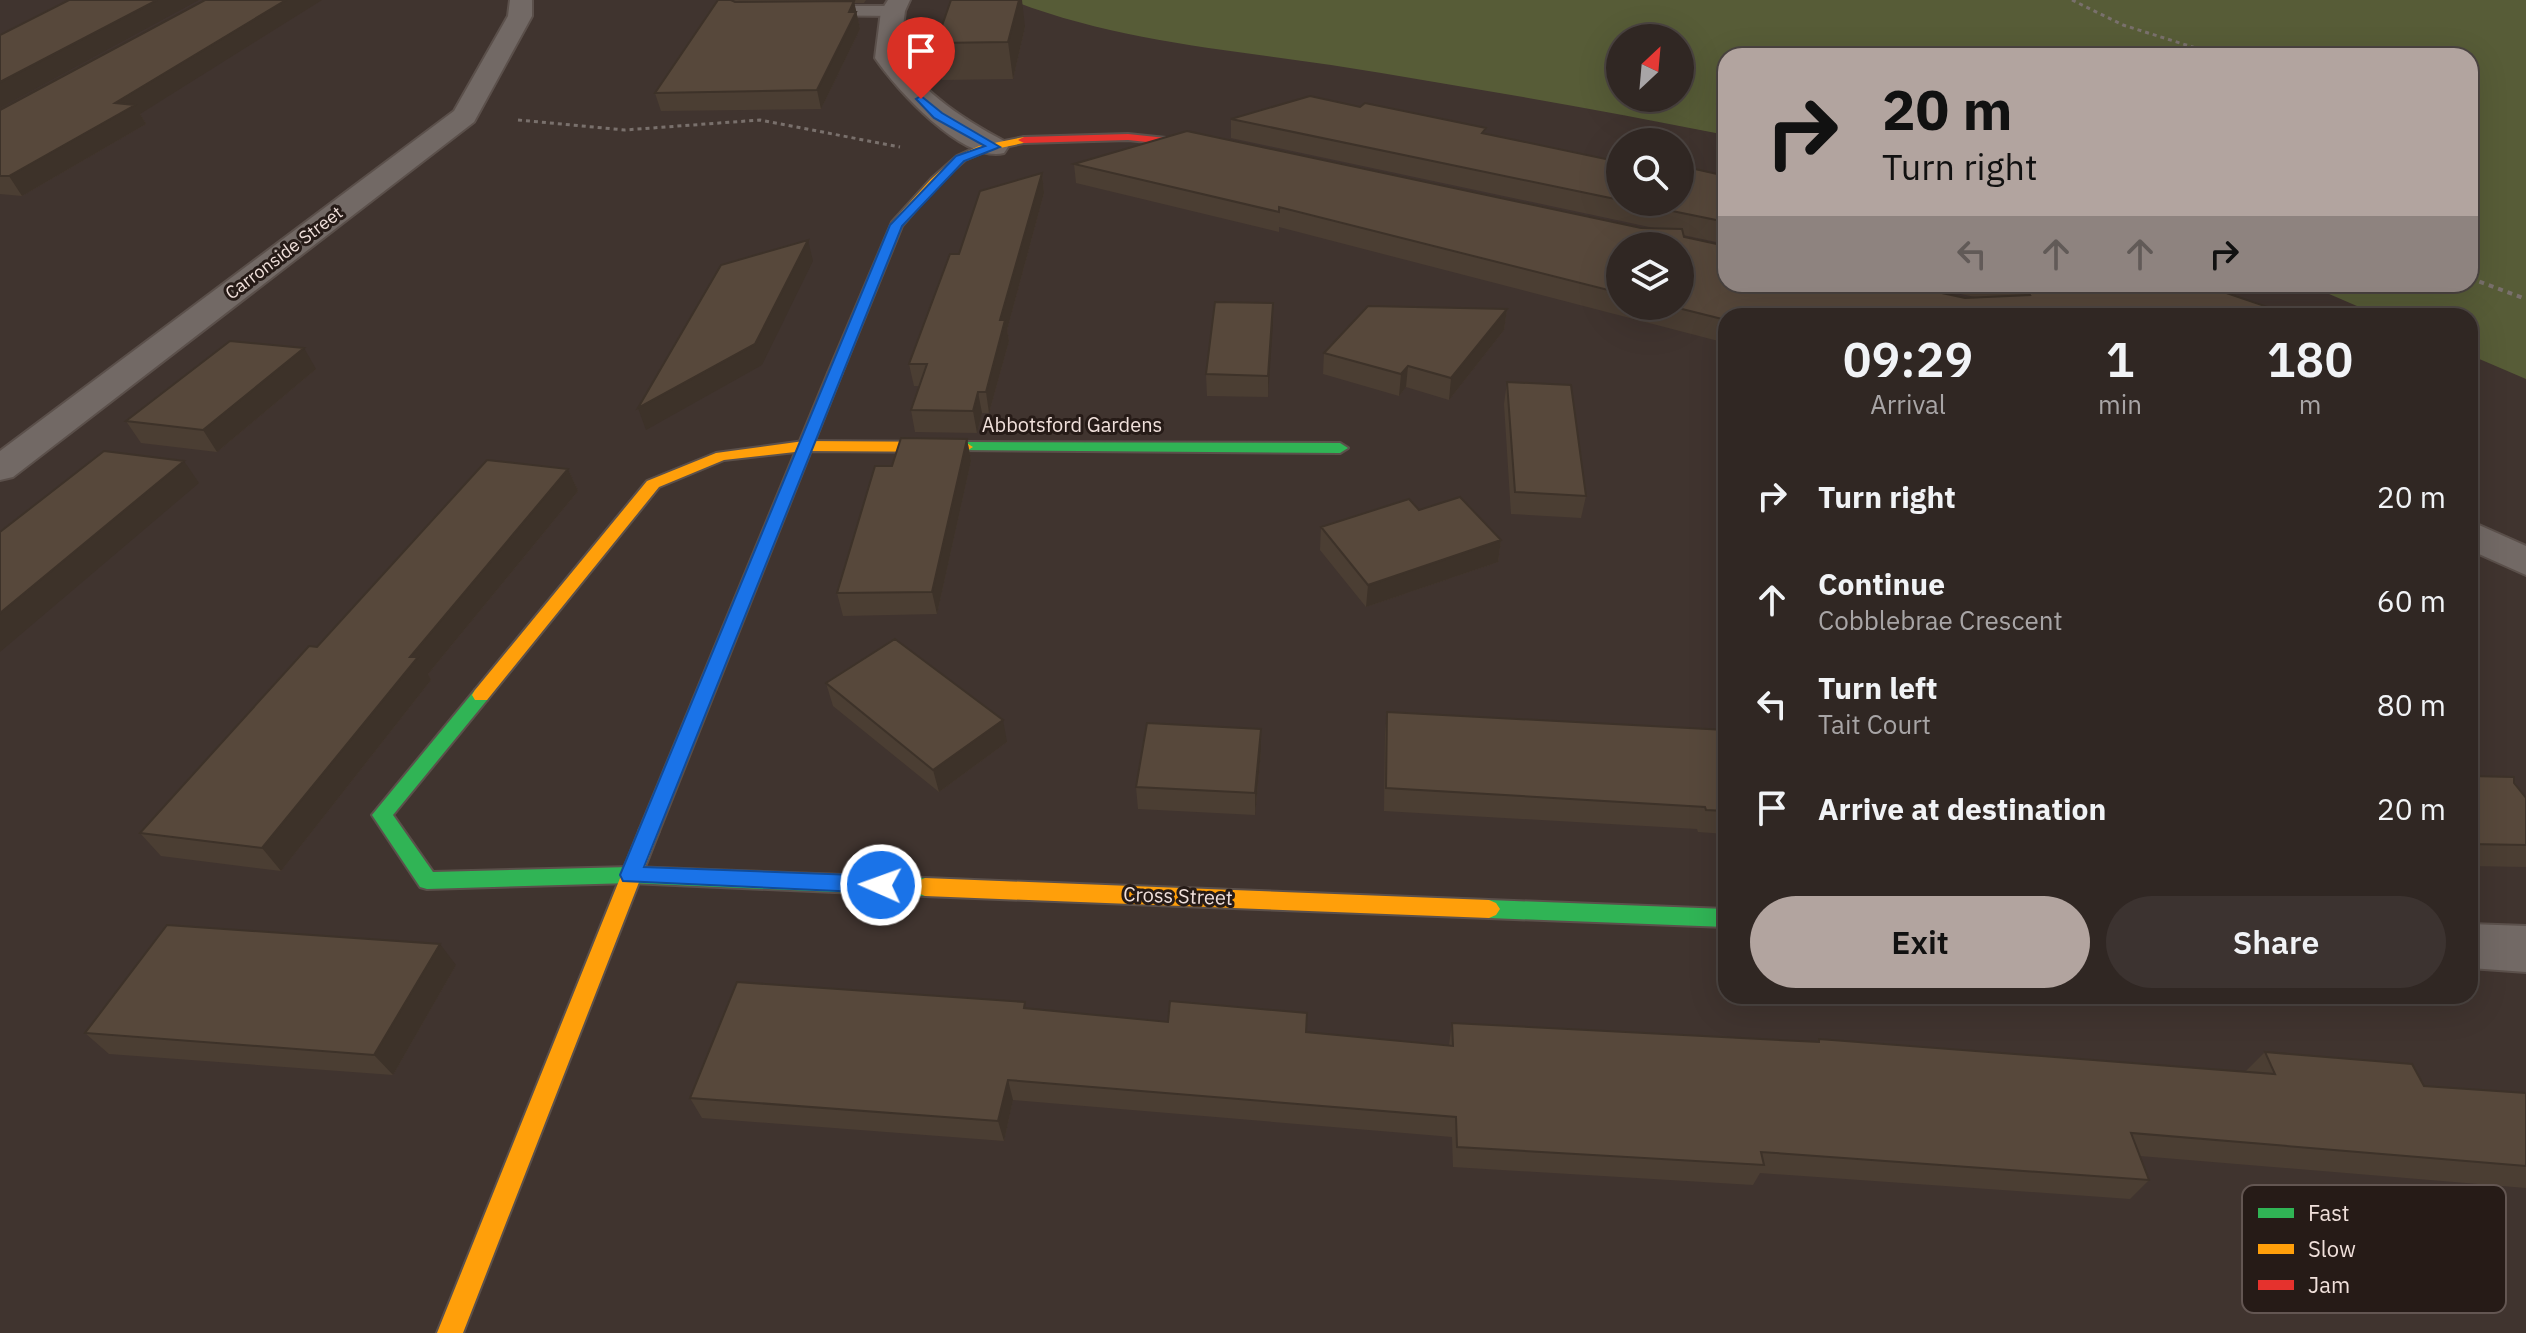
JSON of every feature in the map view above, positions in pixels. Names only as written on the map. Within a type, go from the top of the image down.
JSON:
[{"type":"street","name":"Carronside Street","points":[[0,469],[465,116],[520,16],[521,0]]},
{"type":"street","points":[[896,5],[887,58],[904,82],[938,116],[994,147]]},
{"type":"street","points":[[450,1333],[631,875],[896,225],[960,159],[994,147],[1067,135],[1184,139],[1246,152]]},
{"type":"street","name":"Abbotsford Gardens","points":[[631,875],[427,881],[382,815],[653,484],[721,456],[804,446],[1340,448]]},
{"type":"street","points":[[2478,538],[2526,562]]},
{"type":"street","name":"Cross Street","points":[[631,875],[1718,918]]},
{"type":"street","points":[[2478,946],[2526,949]]},
{"type":"lane","points":[[786,12],[896,5]]},
{"type":"path","points":[[2072,0],[2123,25],[2196,48]]},
{"type":"path","points":[[465,116],[625,130],[760,120],[960,159]]},
{"type":"path","points":[[2478,281],[2526,299]]},
{"type":"green space","points":[[1011,0],[2526,0],[2526,379],[2478,358],[2478,308],[2362,308],[2324,292],[2478,292],[2478,48],[1718,48],[1718,133],[1430,81],[1129,34],[1050,14]]},
{"type":"building","points":[[69,0],[157,0],[0,82],[0,35]]},
{"type":"building","points":[[205,0],[286,0],[115,103],[135,105],[9,176],[0,176],[0,110]]},
{"type":"building","points":[[718,0],[854,1],[849,12],[856,12],[817,90],[655,93]]},
{"type":"building","points":[[951,0],[1019,0],[1008,42],[936,43]]},
{"type":"building","points":[[1310,96],[1360,107],[1365,103],[1486,128],[1482,133],[1606,159],[1606,197],[1231,119]]},
{"type":"building","points":[[1187,131],[1641,228],[1682,229],[1683,232],[1606,232],[1606,289],[1279,207],[1279,212],[1074,164]]},
{"type":"building","points":[[1695,169],[1718,174],[1718,220],[1694,215]]},
{"type":"building","points":[[1042,173],[1000,320],[1005,320],[986,392],[978,392],[973,411],[911,410],[927,364],[909,364],[950,254],[959,254],[980,191]]},
{"type":"building","points":[[1694,239],[1718,244],[1718,292],[1937,292],[1965,298],[2030,295],[2028,292],[2224,292],[2270,308],[1718,308],[1718,318],[1694,312]]},
{"type":"building","points":[[808,240],[755,344],[638,408],[721,265]]},
{"type":"building","points":[[1215,302],[1273,303],[1268,376],[1206,374]]},
{"type":"building","points":[[1368,306],[1507,309],[1451,378],[1408,366],[1401,374],[1324,353]]},
{"type":"building","points":[[230,341],[304,348],[203,430],[126,421]]},
{"type":"building","points":[[1507,382],[1571,385],[1586,496],[1515,492]]},
{"type":"building","points":[[901,438],[967,439],[932,592],[837,593],[875,466],[892,466]]},
{"type":"building","points":[[104,451],[184,461],[0,613],[0,532]]},
{"type":"building","points":[[487,460],[568,469],[410,657],[418,657],[262,848],[140,833],[309,646],[317,647]]},
{"type":"building","points":[[1460,497],[1501,540],[1368,585],[1321,527],[1409,499],[1419,510]]},
{"type":"building","points":[[895,639],[1003,720],[933,770],[826,683]]},
{"type":"building","points":[[1387,712],[1718,730],[1718,811],[1706,810],[1705,807],[1386,788]]},
{"type":"building","points":[[1147,723],[1261,729],[1255,793],[1136,787]]},
{"type":"building","points":[[2478,776],[2514,777],[2514,783],[2526,798],[2526,845],[2478,844]]},
{"type":"building","points":[[167,925],[440,944],[374,1055],[85,1033]]},
{"type":"building","points":[[737,982],[1025,1002],[1024,1008],[1168,1022],[1170,1001],[1307,1013],[1306,1032],[1453,1046],[1452,1023],[1819,1042],[1819,1039],[2275,1074],[2265,1052],[2412,1064],[2424,1086],[2526,1093],[2526,1166],[2131,1133],[2149,1180],[1761,1152],[1764,1165],[1457,1147],[1456,1117],[1008,1080],[998,1121],[690,1098]]},
{"type":"traffic: fast","points":[[965,447],[1340,448]]},
{"type":"traffic: fast","points":[[481,695],[382,815],[427,881],[631,875],[925,887]]},
{"type":"traffic: fast","points":[[1489,909],[1718,918]]},
{"type":"traffic: slow","points":[[835,373],[896,225],[935,181],[961,158],[983,148],[1024,140]]},
{"type":"traffic: slow","points":[[481,695],[653,484],[721,456],[804,446],[965,447]]},
{"type":"traffic: slow","points":[[450,1333],[649,831]]},
{"type":"traffic: slow","points":[[925,887],[1489,909]]},
{"type":"traffic: jam","points":[[1024,140],[1128,137],[1223,147]]},
{"type":"traffic: jam","points":[[649,831],[835,373]]},
{"type":"route","points":[[881,885],[631,875],[896,225],[960,159],[994,147],[938,116],[921,99]]}]
